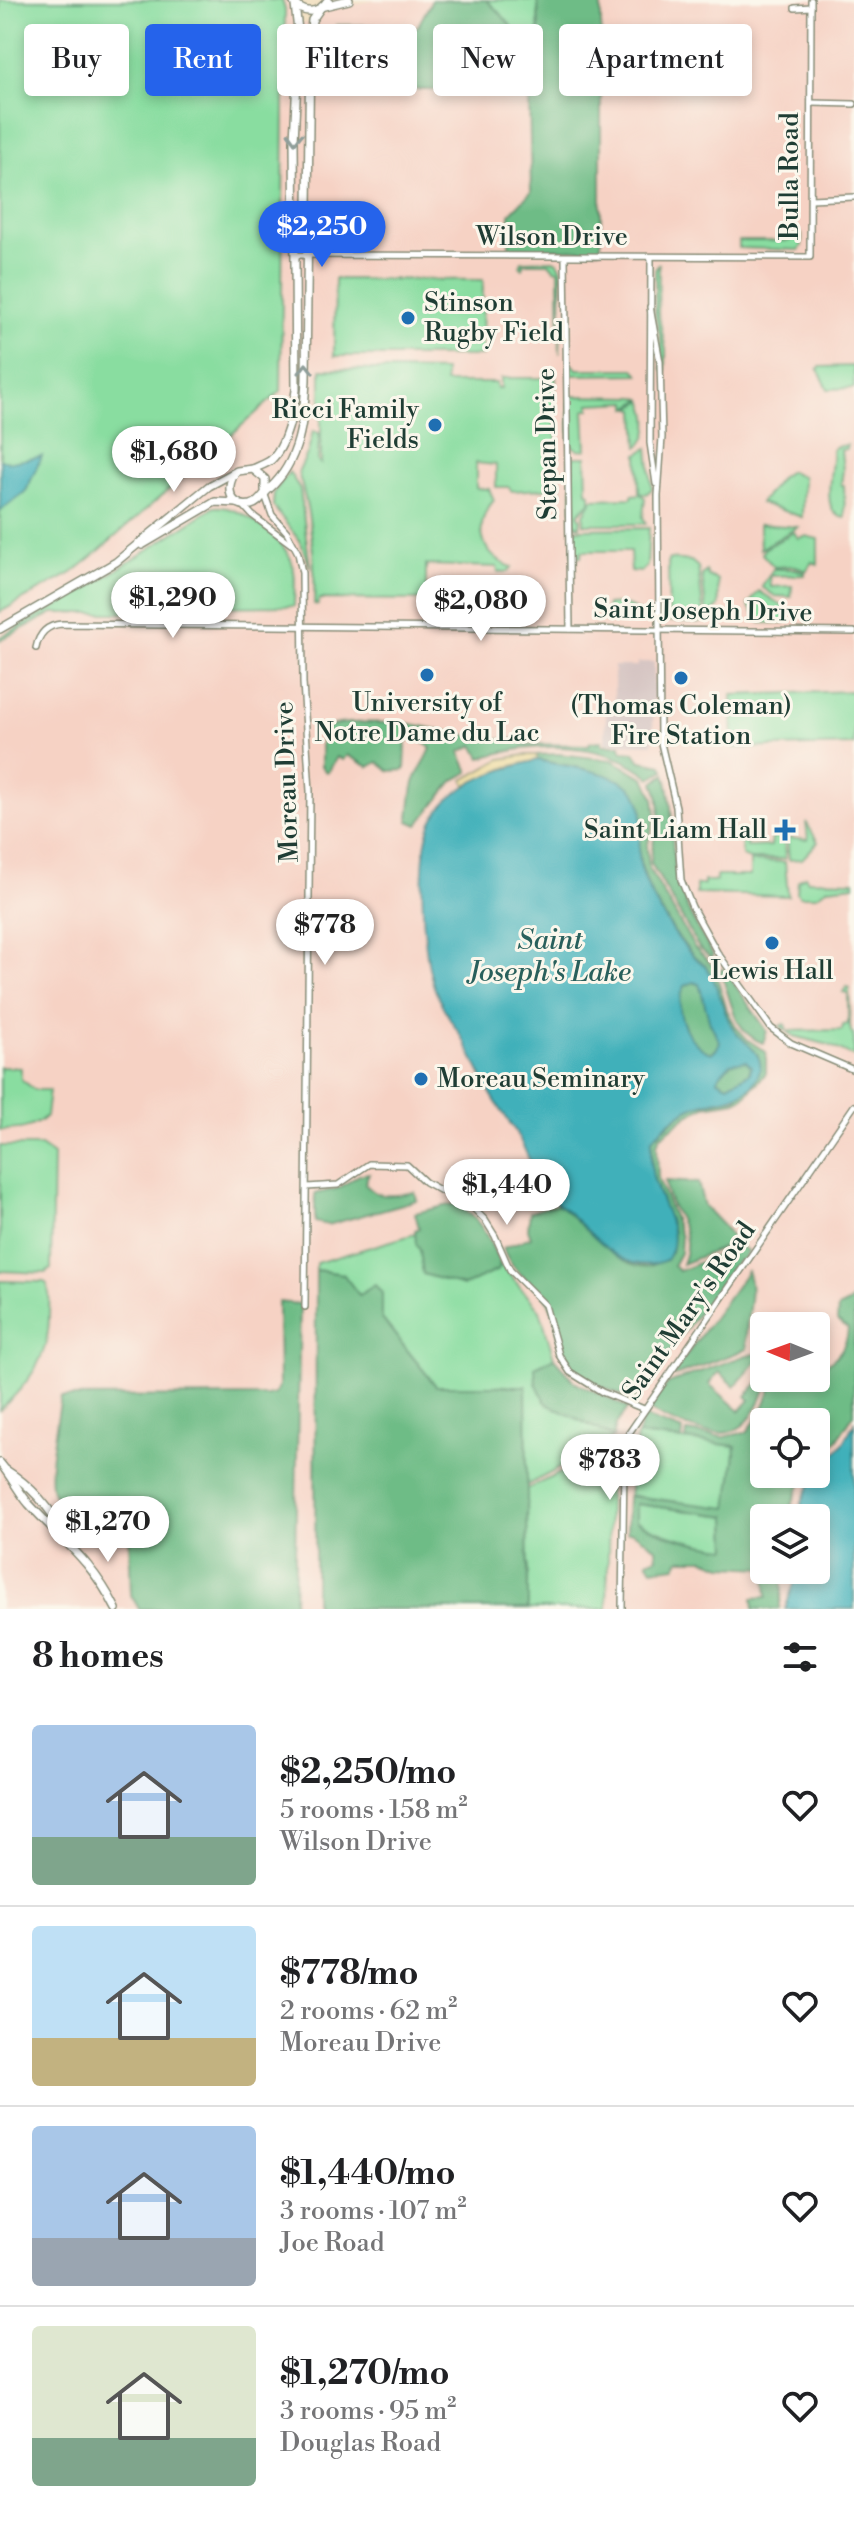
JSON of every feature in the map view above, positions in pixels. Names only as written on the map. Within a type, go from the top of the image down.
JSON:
[{"type":"street","points":[[293,2],[306,11],[349,0]]},
{"type":"street","points":[[133,550],[209,486],[237,471],[253,469],[269,461],[277,453],[294,404],[294,140],[299,39],[293,2]]},
{"type":"street","points":[[795,8],[811,4]]},
{"type":"street","name":"Bulla Road","points":[[810,257],[811,4]]},
{"type":"street","points":[[0,629],[215,502],[258,502],[293,456],[302,424],[306,380],[310,39],[312,20],[324,5]]},
{"type":"street","points":[[811,103],[854,104]]},
{"type":"street","points":[[811,199],[854,197]]},
{"type":"street","name":"Wilson Drive","points":[[294,255],[810,257]]},
{"type":"street","name":"Stepan Drive","points":[[565,257],[570,629]]},
{"type":"street","points":[[651,257],[650,443],[658,496]]},
{"type":"street","points":[[650,307],[660,362],[662,438],[658,496],[661,747],[676,807],[679,870],[692,907],[717,952],[777,1033],[791,1043],[854,1070]]},
{"type":"street","points":[[253,469],[265,479],[265,492]]},
{"type":"street","points":[[237,471],[229,488],[234,499],[293,545]]},
{"type":"street","name":"Moreau Drive","points":[[265,492],[272,515],[287,532],[293,545],[302,573],[303,683],[310,791],[305,1307]]},
{"type":"street","name":"Saint Joseph Drive","points":[[36,648],[42,633],[57,624],[854,632]]},
{"type":"street","name":"Saint Mary's Road","points":[[622,1609],[626,1440],[644,1409],[854,1106]]},
{"type":"street","points":[[307,1187],[338,1185],[369,1164],[407,1165],[432,1187],[473,1208],[492,1231],[510,1270],[545,1305],[559,1355],[566,1368],[602,1392],[644,1409]]},
{"type":"street","points":[[2,1466],[29,1503],[96,1573],[116,1609]]},
{"type":"shaded area","name":"University of Notre Dame du Lac","points":[[0,0],[288,0],[294,23],[315,23],[332,8],[375,0],[854,0],[854,1609],[0,1609]]},
{"type":"shaded area","points":[[637,662],[654,662],[653,744],[605,743],[606,714],[614,713],[614,666],[637,666]]},
{"type":"green space","points":[[0,0],[282,0],[285,24],[277,24],[277,96],[284,96],[281,391],[72,573],[0,612]]},
{"type":"green space","points":[[432,0],[486,0],[509,24],[433,24],[433,90],[417,90],[419,24]]},
{"type":"green space","points":[[486,0],[538,0],[538,24],[508,24]]},
{"type":"green space","points":[[538,0],[601,0],[601,24],[559,24],[559,96],[601,96],[601,250],[509,248],[510,214],[531,192],[529,96],[543,96],[543,24],[539,24]]},
{"type":"green space","points":[[797,232],[802,234],[799,250],[739,248],[739,241],[790,241],[790,236]]},
{"type":"green space","points":[[553,260],[562,269],[560,354],[559,270],[549,263],[524,263],[522,268],[520,266],[522,261]]},
{"type":"green space","points":[[659,263],[658,313],[666,350],[666,373],[662,369],[661,341],[655,314],[655,270]]},
{"type":"green space","name":"Stinson Rugby Field","points":[[335,279],[483,280],[482,356],[334,356]]},
{"type":"green space","points":[[573,364],[577,369],[634,369],[639,374],[572,375],[569,374],[569,367]]},
{"type":"green space","points":[[854,366],[854,388],[828,389],[818,369],[820,367]]},
{"type":"green space","name":"Ricci Family Fields","points":[[321,369],[445,371],[445,383],[496,383],[497,388],[501,388],[501,378],[556,378],[554,409],[558,459],[548,464],[558,469],[560,488],[511,491],[509,487],[496,487],[496,465],[476,463],[476,488],[489,489],[494,500],[483,520],[483,539],[493,556],[512,567],[508,572],[498,572],[497,567],[426,565],[426,600],[319,599],[318,605],[314,604],[312,538],[298,473],[313,431],[319,433],[318,462],[321,464]]},
{"type":"green space","points":[[569,396],[642,399],[628,408],[628,402],[590,404],[590,409],[584,411],[586,450],[578,450],[570,444]]},
{"type":"green space","points":[[643,400],[648,432],[638,447],[636,409],[631,408]]},
{"type":"green space","points":[[847,445],[846,449],[841,450],[845,518],[832,509],[829,490],[832,451],[835,447]]},
{"type":"green space","points":[[648,448],[652,489],[646,494],[639,492],[638,454]]},
{"type":"green space","points":[[573,457],[586,457],[587,492],[590,493],[590,502],[578,514],[580,526],[575,525],[572,507]]},
{"type":"green space","points":[[790,471],[803,477],[802,517],[760,503],[781,477]]},
{"type":"green space","points":[[289,472],[300,489],[310,568],[301,543],[273,506],[274,492]]},
{"type":"green space","points":[[641,494],[645,498],[643,517],[646,524],[584,524],[584,514],[593,499],[632,498],[632,495]]},
{"type":"green space","points":[[214,507],[224,507],[247,517],[271,534],[288,553],[294,567],[294,606],[186,607],[145,613],[53,613],[0,640],[0,637],[81,593]]},
{"type":"green space","points":[[759,524],[798,527],[760,549]]},
{"type":"green space","points":[[649,528],[647,566],[641,572],[631,571],[630,551],[582,551],[581,557],[572,554],[576,529]]},
{"type":"green space","points":[[794,532],[798,538],[818,539],[818,564],[812,562],[806,571],[796,566],[774,567],[762,554],[764,549]]},
{"type":"green space","points":[[670,559],[691,561],[698,567],[704,619],[699,623],[669,621]]},
{"type":"green space","points":[[773,569],[796,569],[805,573],[770,576],[771,587],[792,586],[791,597],[775,596],[762,587]]},
{"type":"green space","points":[[706,571],[708,576],[718,580],[719,606],[707,617],[702,575]]},
{"type":"green space","points":[[759,591],[786,608],[785,623],[761,623],[748,605]]},
{"type":"green space","points":[[607,605],[630,607],[647,621],[605,621]]},
{"type":"green space","points":[[854,691],[854,745],[733,748],[732,695]]},
{"type":"green space","points":[[349,723],[406,723],[490,740],[523,739],[523,744],[589,745],[590,742],[602,741],[602,745],[621,745],[622,751],[634,752],[641,761],[662,765],[664,770],[651,778],[613,757],[569,748],[524,749],[481,758],[474,745],[460,752],[469,772],[454,780],[418,825],[409,821],[412,791],[431,748],[413,736],[406,743],[405,770],[389,771],[378,762],[369,767],[347,755],[343,760],[337,757],[329,771],[326,772],[321,766],[321,731],[328,727]]},
{"type":"green space","points":[[559,754],[612,760],[645,778],[654,798],[656,815],[647,847],[649,868],[694,947],[714,967],[727,1010],[737,1028],[766,1052],[766,1073],[744,1097],[705,1106],[688,1115],[660,1137],[657,1144],[658,1178],[681,1237],[680,1253],[673,1266],[679,1271],[739,1246],[748,1251],[744,1258],[736,1262],[634,1400],[591,1381],[573,1367],[561,1347],[550,1304],[512,1265],[503,1248],[531,1237],[528,1229],[530,1212],[557,1204],[626,1261],[638,1266],[650,1266],[671,1253],[673,1232],[652,1174],[652,1139],[682,1113],[698,1105],[736,1098],[750,1087],[758,1055],[727,1019],[706,966],[694,957],[675,933],[651,894],[638,846],[641,812],[617,780],[581,768],[538,760],[536,755]]},
{"type":"green space","points":[[665,774],[679,887],[713,955],[711,958],[699,948],[651,863],[659,814],[654,783]]},
{"type":"green space","points":[[806,822],[818,842],[802,859],[789,860],[787,838],[808,840]]},
{"type":"green space","points":[[741,832],[752,832],[746,835],[747,847],[771,846],[772,838],[784,838],[785,859],[750,859],[742,856]]},
{"type":"green space","points":[[750,861],[785,862],[788,896],[696,894],[696,885],[716,881],[716,876],[750,876]]},
{"type":"green space","points":[[805,876],[808,880],[854,881],[854,885],[828,888],[816,896],[800,896],[797,893],[798,881]]},
{"type":"green space","points":[[723,968],[767,1031],[763,1043],[752,1038],[738,1022],[720,971]]},
{"type":"green space","points":[[693,982],[699,984],[720,1043],[710,1053],[694,1042],[681,1015],[681,995],[685,986]]},
{"type":"green space","points":[[849,988],[854,1057],[787,1031],[842,1030],[843,1025],[848,1024],[848,993],[843,992]]},
{"type":"green space","points":[[746,1060],[751,1066],[749,1073],[728,1085],[718,1080],[728,1066]]},
{"type":"green space","points":[[0,1067],[21,1068],[21,1079],[35,1090],[49,1090],[46,1116],[36,1124],[0,1130]]},
{"type":"green space","points":[[0,1146],[40,1146],[53,1155],[51,1269],[45,1273],[0,1271]]},
{"type":"green space","points":[[369,1173],[365,1183],[375,1192],[387,1195],[415,1192],[417,1200],[328,1225],[315,1222],[315,1194],[339,1188],[359,1175]]},
{"type":"green space","points":[[665,1181],[698,1183],[704,1206],[735,1243],[682,1264],[686,1251],[684,1230],[667,1193]]},
{"type":"green space","points":[[453,1204],[477,1221],[500,1264],[498,1270],[463,1286],[423,1274],[420,1250],[416,1244],[415,1230],[419,1228],[415,1213]]},
{"type":"green space","points":[[415,1234],[423,1274],[463,1286],[498,1270],[500,1264],[540,1310],[554,1358],[535,1367],[546,1403],[613,1437],[603,1446],[527,1485],[526,1387],[436,1386],[382,1319],[382,1292],[375,1286],[359,1295],[343,1274],[316,1270],[316,1263]]},
{"type":"green space","points":[[316,1270],[343,1274],[359,1295],[375,1285],[382,1293],[382,1319],[436,1386],[526,1386],[528,1609],[315,1609]]},
{"type":"green space","points":[[747,1271],[751,1290],[747,1349],[675,1376],[673,1374]]},
{"type":"green space","points":[[0,1281],[44,1282],[50,1300],[48,1331],[41,1357],[20,1390],[0,1410]]},
{"type":"green space","points":[[854,1300],[854,1414],[830,1446],[830,1408],[763,1408],[770,1392],[830,1392],[830,1362],[842,1348],[848,1329],[837,1321],[838,1308]]},
{"type":"green space","points":[[278,1302],[300,1304],[294,1609],[139,1609],[131,1595],[129,1537],[126,1531],[68,1505],[54,1495],[51,1488],[61,1397],[275,1394],[279,1386]]},
{"type":"green space","points":[[750,1355],[750,1369],[735,1386],[719,1372],[709,1384],[740,1411],[750,1400],[746,1396],[750,1392],[764,1392],[757,1408],[750,1408],[750,1418],[742,1426],[726,1433],[716,1433],[668,1420],[650,1411],[649,1408],[668,1383]]},
{"type":"green space","points":[[554,1358],[575,1382],[628,1408],[616,1425],[613,1437],[546,1403],[536,1383],[535,1367]]},
{"type":"green space","points":[[644,1417],[683,1431],[682,1440],[637,1435]]},
{"type":"green space","points":[[750,1428],[750,1488],[799,1488],[792,1504],[750,1504],[750,1567],[723,1566],[704,1559],[680,1559],[676,1566],[652,1569],[647,1561],[657,1557],[656,1548],[633,1532],[627,1532],[628,1496],[728,1508],[736,1446],[686,1440],[687,1432],[724,1437],[747,1432]],"holes":[[[636,1504],[727,1516],[728,1548],[680,1539],[646,1526],[636,1521]]]},
{"type":"green space","points":[[637,1435],[736,1446],[728,1509],[629,1495]]},
{"type":"green space","points":[[610,1449],[607,1609],[528,1609],[527,1489]]},
{"type":"green space","points":[[636,1504],[727,1516],[728,1549],[658,1531],[636,1521]]},
{"type":"green space","points":[[766,1584],[782,1584],[779,1609],[754,1609],[753,1598],[767,1597]]},
{"type":"sand","points":[[536,755],[538,760],[508,767],[466,785],[464,780],[501,759]]},
{"type":"water","points":[[42,456],[26,491],[0,511],[0,460],[12,462]]},
{"type":"water","name":"Saint Joseph's Lake","points":[[538,760],[603,774],[635,792],[642,817],[640,864],[650,892],[675,934],[707,968],[730,1024],[759,1058],[760,1070],[750,1088],[689,1109],[652,1139],[653,1177],[669,1219],[673,1240],[666,1260],[651,1264],[638,1264],[613,1253],[547,1194],[517,1134],[441,1003],[428,965],[423,873],[428,832],[434,818],[443,805],[466,786],[494,773]],"holes":[[[693,982],[699,984],[710,1023],[720,1042],[711,1053],[688,1034],[681,1015],[681,995],[685,986]],[[746,1061],[751,1066],[750,1073],[728,1085],[718,1080],[731,1063]]]},
{"type":"water","points":[[854,1423],[854,1609],[785,1609],[794,1584],[830,1584],[830,1504],[802,1504],[808,1488],[830,1488],[830,1459]]},
{"type":"place","name":"Stinson Rugby Field","points":[[408,318]]},
{"type":"place","name":"Ricci Family Fields","points":[[435,425]]},
{"type":"place","name":"University of Notre Dame du Lac","points":[[427,675]]},
{"type":"place","name":"(Thomas Coleman) Fire Station","points":[[681,678]]},
{"type":"place","name":"Saint Liam Hall","points":[[785,830]]},
{"type":"place","name":"Lewis Hall","points":[[772,943]]},
{"type":"place","name":"Moreau Seminary","points":[[421,1079]]}]
